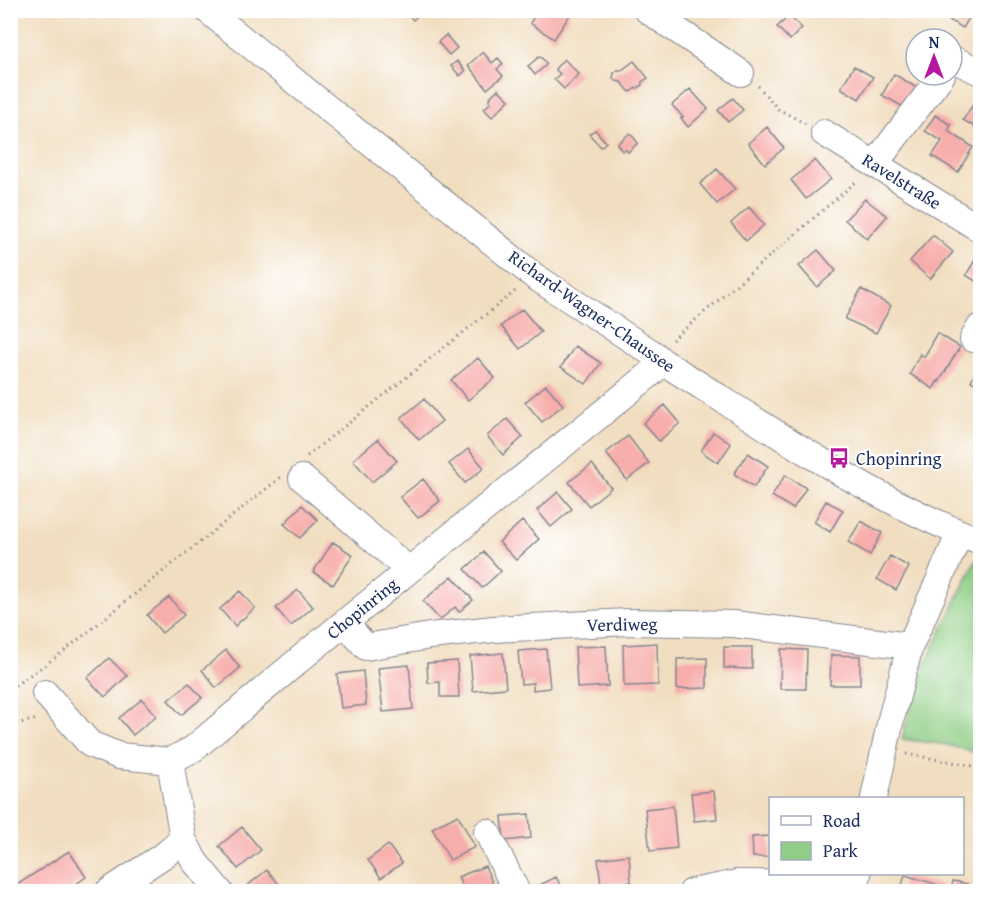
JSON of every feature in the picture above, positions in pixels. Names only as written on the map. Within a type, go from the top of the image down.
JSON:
[{"type":"street","name":"Richard-Wagner-Chaussee","points":[[207,10],[534,276],[840,472],[901,505],[970,537]]},
{"type":"street","points":[[647,10],[751,80]]},
{"type":"street","points":[[964,64],[981,72]]},
{"type":"street","points":[[867,156],[931,87]]},
{"type":"street","name":"Ravelstraße","points":[[824,133],[867,156],[981,229]]},
{"type":"street","name":"Chopinring","points":[[171,761],[193,749],[273,688],[345,623],[649,375],[659,358]]},
{"type":"street","points":[[295,472],[409,570]]},
{"type":"street","points":[[874,797],[910,646],[970,537]]},
{"type":"street","name":"Verdiweg","points":[[345,623],[366,647],[430,636],[628,622],[734,624],[910,646]]},
{"type":"street","points":[[45,693],[90,744],[119,756],[171,761],[183,839],[195,862],[220,891]]},
{"type":"street","points":[[487,832],[517,891]]},
{"type":"street","points":[[108,891],[167,854],[183,839]]},
{"type":"street","points":[[692,891],[738,887],[856,885],[858,875]]},
{"type":"path","points":[[751,80],[778,109],[824,133]]},
{"type":"path","points":[[659,358],[867,156]]},
{"type":"path","points":[[10,689],[59,655],[295,472],[534,276]]},
{"type":"path","points":[[10,725],[36,719]]},
{"type":"path","points":[[884,750],[981,767]]},
{"type":"green space","points":[[975,561],[980,564],[980,754],[948,745],[902,739],[916,684]]},
{"type":"building","points":[[404,10],[424,10],[413,20]]},
{"type":"building","points":[[538,10],[563,10],[570,15],[554,39],[530,23]]},
{"type":"building","points":[[945,10],[974,10],[964,27],[942,16]]},
{"type":"building","points":[[789,16],[802,28],[790,40],[777,27]]},
{"type":"building","points":[[446,35],[457,48],[449,55],[438,42]]},
{"type":"building","points":[[483,52],[492,63],[498,58],[503,64],[497,69],[503,76],[487,89],[468,65]]},
{"type":"building","points":[[540,56],[547,64],[535,75],[528,66]]},
{"type":"building","points":[[564,59],[579,74],[564,89],[554,79],[560,74],[555,69]]},
{"type":"building","points":[[457,61],[465,71],[460,76],[451,66]]},
{"type":"building","points":[[634,61],[648,78],[642,82],[642,85],[630,92],[621,82],[613,78],[614,73]]},
{"type":"building","points":[[854,66],[873,77],[859,99],[841,88]]},
{"type":"building","points":[[894,74],[904,80],[904,87],[917,88],[905,108],[882,95]]},
{"type":"building","points":[[498,89],[509,100],[492,117],[484,109],[491,102],[490,97]]},
{"type":"building","points":[[690,89],[708,109],[688,127],[681,118],[683,117],[672,105]]},
{"type":"building","points":[[733,98],[743,110],[728,122],[718,110]]},
{"type":"building","points":[[977,98],[980,100],[980,130],[963,120]]},
{"type":"building","points":[[935,115],[951,125],[948,131],[973,147],[958,172],[932,156],[942,141],[925,131]]},
{"type":"building","points":[[767,127],[784,148],[765,164],[748,143]]},
{"type":"building","points":[[595,130],[606,142],[601,147],[589,134]]},
{"type":"building","points":[[630,133],[638,143],[628,152],[625,149],[622,151],[617,144]]},
{"type":"building","points":[[815,160],[831,179],[806,199],[791,180]]},
{"type":"building","points":[[717,169],[735,189],[717,204],[700,184]]},
{"type":"building","points":[[865,199],[887,216],[867,239],[845,220]]},
{"type":"building","points":[[749,207],[764,225],[746,241],[731,223]]},
{"type":"building","points":[[933,235],[953,252],[930,279],[910,261]]},
{"type":"building","points":[[818,250],[836,271],[817,287],[799,266]]},
{"type":"building","points":[[978,255],[980,256],[980,284],[966,275]]},
{"type":"building","points":[[861,289],[891,306],[876,333],[845,319]]},
{"type":"building","points":[[522,309],[541,332],[520,349],[501,326]]},
{"type":"building","points":[[937,333],[960,347],[933,389],[910,374],[920,354],[924,357]]},
{"type":"building","points":[[575,346],[601,363],[586,384],[561,367]]},
{"type":"building","points":[[478,358],[495,378],[468,400],[451,380]]},
{"type":"building","points":[[980,363],[980,386],[971,381]]},
{"type":"building","points":[[546,385],[563,405],[542,422],[525,402]]},
{"type":"building","points":[[424,399],[442,421],[419,440],[401,418]]},
{"type":"building","points":[[665,405],[680,423],[659,441],[643,423]]},
{"type":"building","points":[[507,419],[523,437],[503,455],[487,436]]},
{"type":"building","points":[[713,432],[731,444],[718,463],[701,451]]},
{"type":"building","points":[[628,436],[649,463],[627,480],[606,453]]},
{"type":"building","points":[[378,439],[397,461],[372,482],[353,460]]},
{"type":"building","points":[[468,449],[484,468],[465,483],[449,464]]},
{"type":"building","points":[[748,453],[768,466],[754,487],[734,474]]},
{"type":"building","points":[[592,464],[611,488],[589,506],[569,482]]},
{"type":"building","points":[[785,475],[806,488],[793,509],[772,496]]},
{"type":"building","points":[[423,479],[440,501],[418,518],[400,497]]},
{"type":"building","points":[[558,492],[572,509],[551,527],[537,510]]},
{"type":"building","points":[[826,501],[843,510],[830,532],[814,522]]},
{"type":"building","points":[[302,505],[318,520],[300,538],[284,524]]},
{"type":"building","points":[[522,521],[539,539],[516,560],[499,542]]},
{"type":"building","points":[[861,521],[882,533],[870,555],[848,542]]},
{"type":"building","points":[[333,542],[353,555],[333,585],[313,572]]},
{"type":"building","points":[[484,552],[501,571],[482,588],[465,569]]},
{"type":"building","points":[[890,556],[909,567],[896,590],[877,579]]},
{"type":"building","points":[[452,576],[473,600],[459,612],[455,607],[440,620],[423,601]]},
{"type":"building","points":[[298,590],[313,607],[291,626],[276,608]]},
{"type":"building","points":[[240,591],[255,608],[235,626],[220,609]]},
{"type":"building","points":[[169,597],[184,615],[162,633],[147,615]]},
{"type":"building","points":[[657,643],[658,685],[624,686],[623,645]]},
{"type":"building","points":[[606,646],[608,686],[577,688],[575,647]]},
{"type":"building","points":[[724,647],[752,647],[752,669],[724,668]]},
{"type":"building","points":[[546,649],[550,688],[533,690],[533,683],[521,684],[518,651]]},
{"type":"building","points":[[781,649],[807,650],[806,689],[780,689]]},
{"type":"building","points":[[226,650],[240,668],[216,688],[202,670]]},
{"type":"building","points":[[503,653],[506,688],[473,691],[470,656]]},
{"type":"building","points":[[831,655],[860,656],[860,685],[830,685]]},
{"type":"building","points":[[109,658],[127,676],[105,697],[87,678]]},
{"type":"building","points":[[707,658],[707,688],[677,689],[677,659]]},
{"type":"building","points":[[457,661],[459,697],[440,697],[440,682],[428,683],[427,663]]},
{"type":"building","points":[[409,665],[413,709],[383,712],[378,668]]},
{"type":"building","points":[[363,671],[366,705],[341,708],[337,674]]},
{"type":"building","points":[[189,683],[202,698],[181,715],[168,700]]},
{"type":"building","points":[[142,699],[156,716],[133,735],[119,718]]},
{"type":"building","points":[[714,791],[717,819],[694,821],[691,793]]},
{"type":"building","points":[[673,806],[677,848],[650,851],[645,809]]},
{"type":"building","points":[[529,814],[531,838],[504,841],[502,816]]},
{"type":"building","points":[[458,815],[475,847],[450,860],[432,828]]},
{"type":"building","points":[[242,827],[261,850],[238,869],[219,846]]},
{"type":"building","points":[[769,836],[769,857],[753,857],[752,837]]},
{"type":"building","points":[[388,845],[402,863],[381,878],[368,860]]},
{"type":"building","points":[[69,851],[86,877],[64,892],[14,892],[12,888]]},
{"type":"building","points":[[629,855],[631,882],[601,885],[598,859]]},
{"type":"building","points":[[485,866],[493,884],[477,892],[465,892],[458,877]]},
{"type":"building","points":[[267,870],[284,890],[282,892],[251,892],[247,886]]},
{"type":"building","points":[[905,875],[942,886],[940,892],[900,892]]},
{"type":"building","points":[[556,877],[564,892],[539,892],[536,887]]},
{"type":"building","points":[[953,881],[968,884],[967,892],[951,892]]},
{"type":"place","name":"Chopinring","points":[[839,458]]}]
